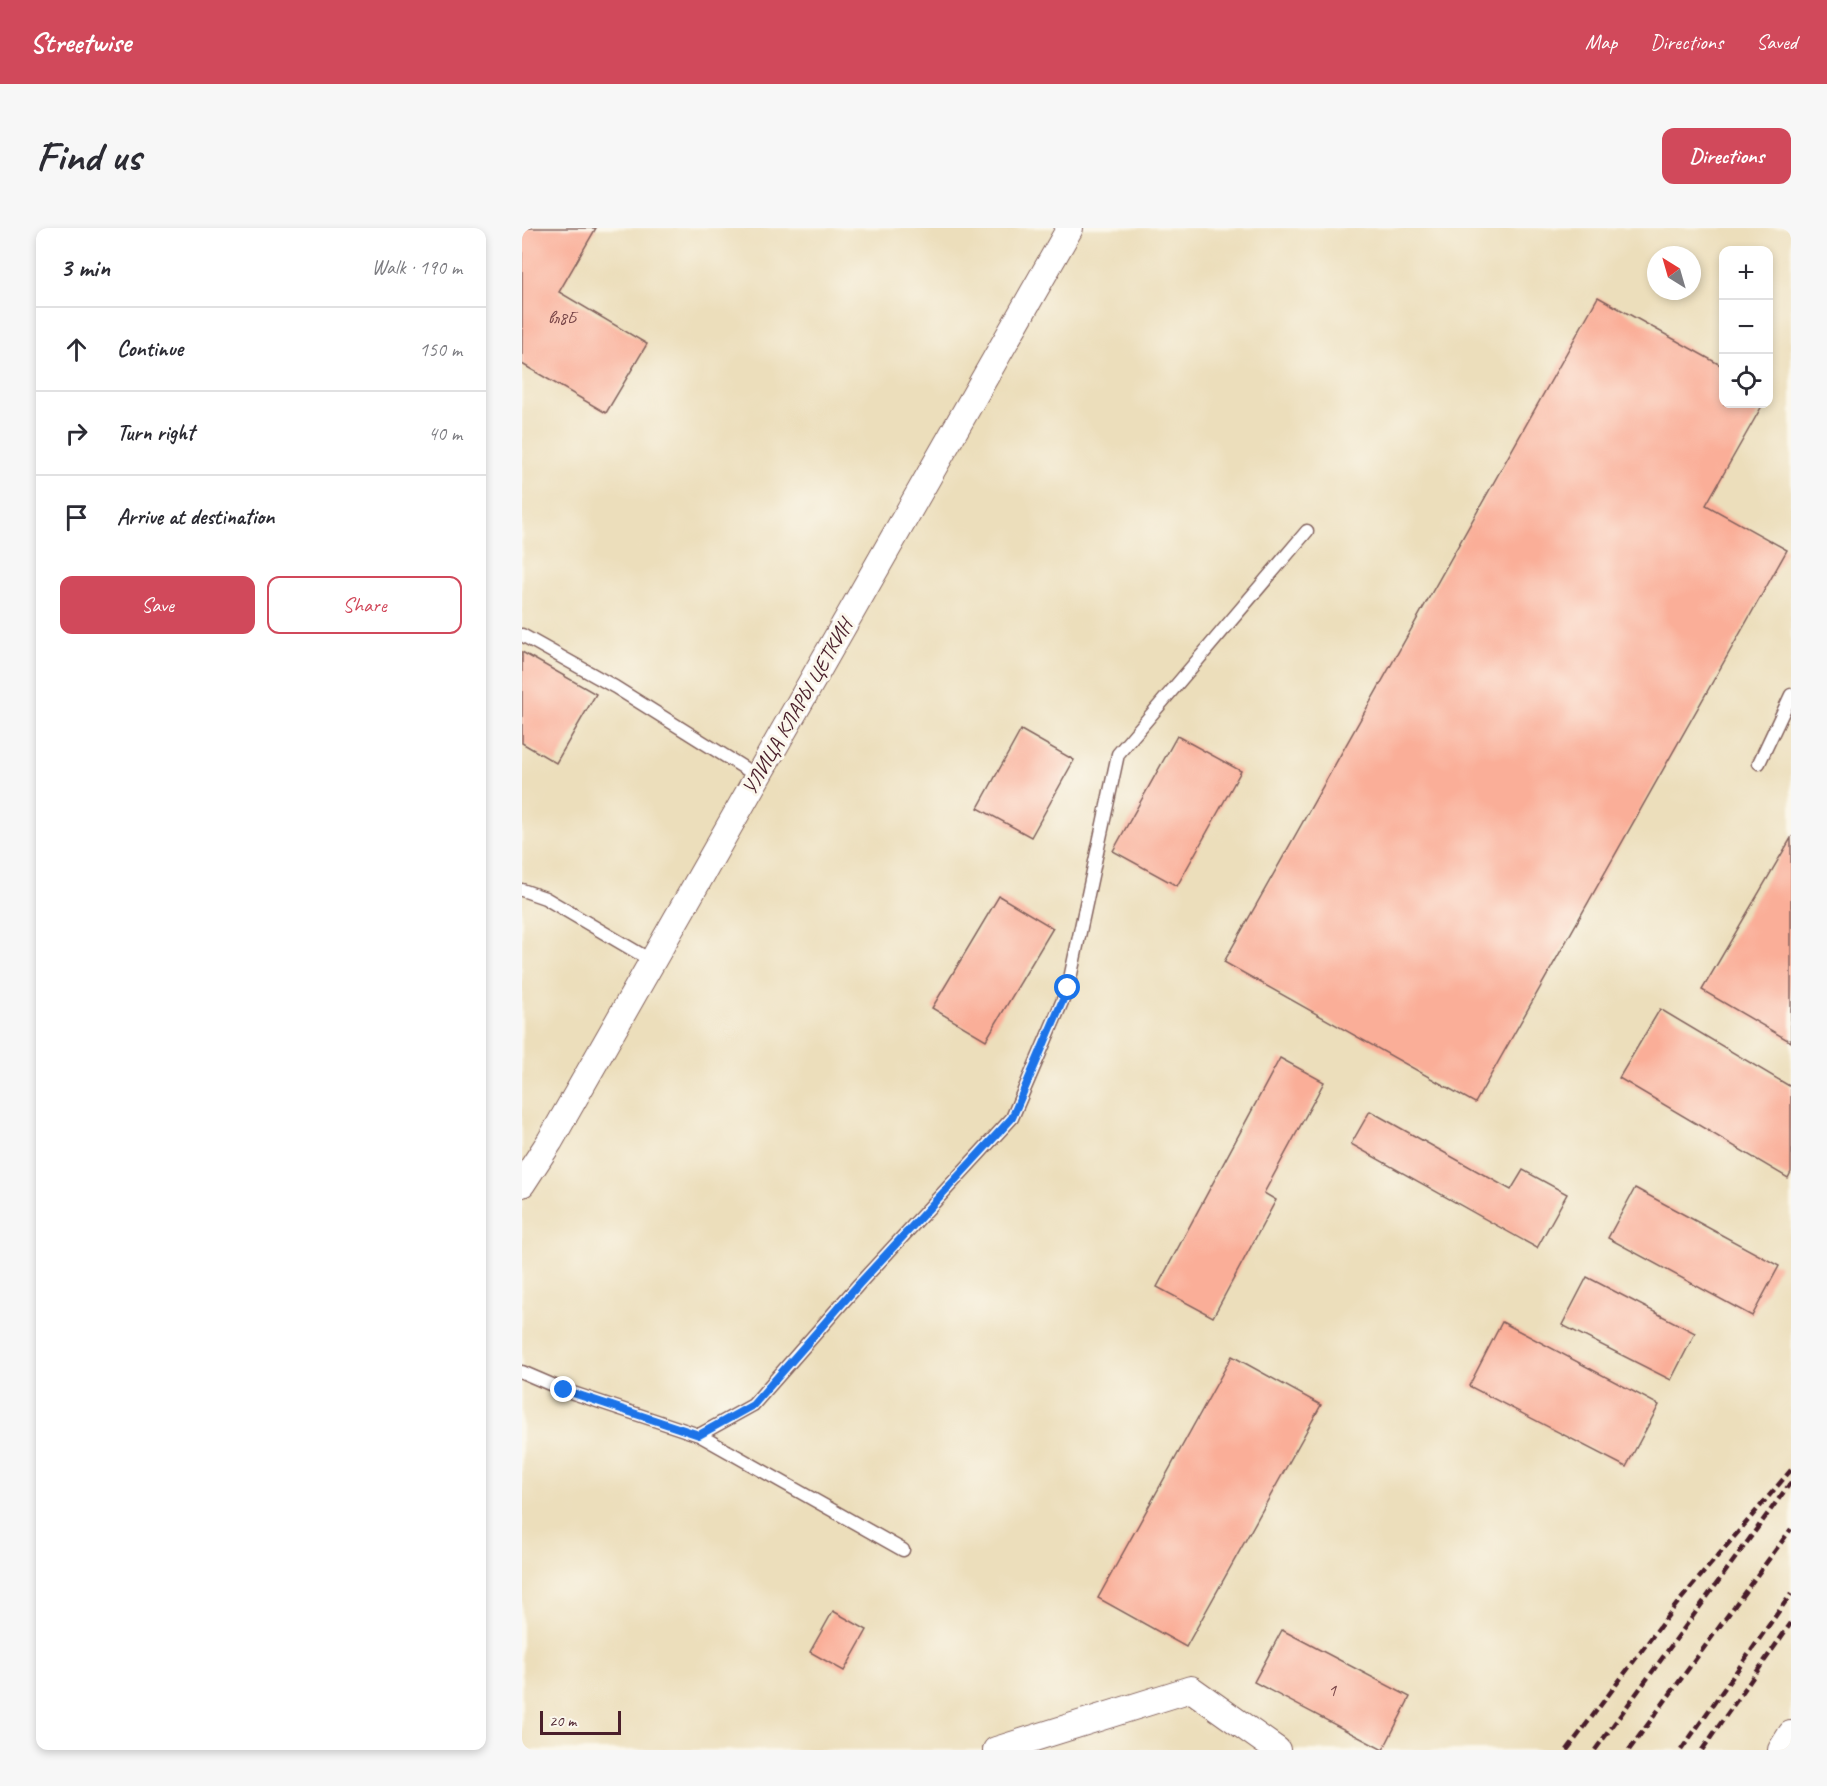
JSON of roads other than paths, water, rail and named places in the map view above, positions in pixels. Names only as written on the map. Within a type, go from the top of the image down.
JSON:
[{"type":"street","name":"УЛИЦА КЛАРЫ ЦЕТКИН","points":[[522,1184],[550,1141],[1070,228]]},
{"type":"street","points":[[996,1750],[1191,1689],[1277,1750]]},
{"type":"street","points":[[1781,1750],[1791,1734]]},
{"type":"lane","points":[[699,1435],[753,1405],[859,1284],[1012,1118],[1068,988],[1118,754],[1307,531]]},
{"type":"lane","points":[[522,635],[615,687],[757,776]]},
{"type":"lane","points":[[1759,763],[1791,695]]},
{"type":"lane","points":[[522,890],[545,898],[652,961]]},
{"type":"lane","points":[[522,1372],[564,1390],[699,1435],[903,1550]]},
{"type":"railway","points":[[1567,1750],[1676,1605],[1791,1470]]},
{"type":"railway","points":[[1595,1750],[1791,1482]]},
{"type":"railway","points":[[1629,1750],[1791,1529]]},
{"type":"railway","points":[[1681,1750],[1791,1594]]},
{"type":"railway","points":[[1702,1750],[1791,1623]]}]
